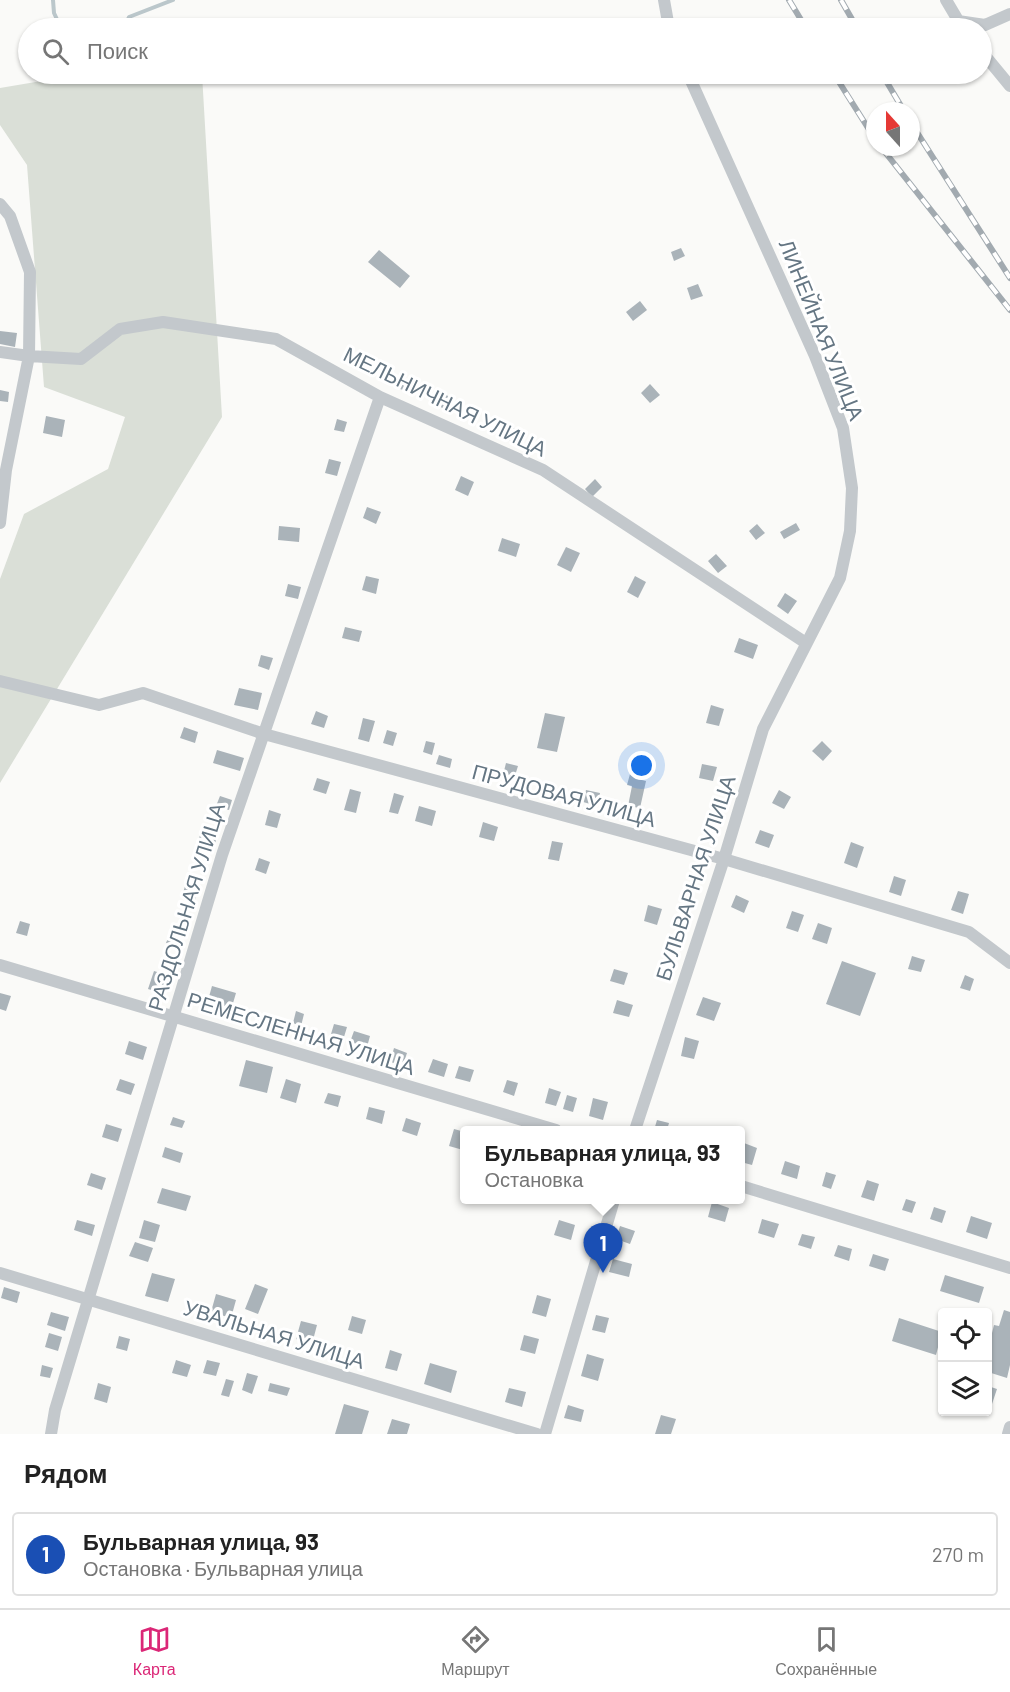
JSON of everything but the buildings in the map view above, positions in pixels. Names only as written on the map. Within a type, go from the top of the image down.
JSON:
[{"type":"street","points":[[664,0],[667,18]]},
{"type":"street","points":[[946,0],[957,18]]},
{"type":"street","points":[[992,22],[1010,14]]},
{"type":"street","points":[[992,65],[1010,86]]},
{"type":"street","name":"ЛИНЕЙНАЯ УЛИЦА","points":[[693,84],[752,214],[843,428],[852,488],[850,531],[840,578],[806,644]]},
{"type":"street","points":[[0,204],[10,216],[30,272],[29,356],[6,470],[0,523]]},
{"type":"street","name":"МЕЛЬНИЧНАЯ УЛИЦА","points":[[0,352],[81,359],[120,329],[163,322],[276,339],[380,397],[543,470],[806,644]]},
{"type":"street","name":"РАЗДОЛЬНАЯ УЛИЦА","points":[[51,1434],[55,1410],[222,855],[380,397]]},
{"type":"street","name":"БУЛЬВАРНАЯ УЛИЦА","points":[[637,1126],[724,859],[762,729],[806,644]]},
{"type":"street","name":"ПРУДОВАЯ УЛИЦА","points":[[0,681],[99,705],[143,693],[264,734],[724,859],[969,932],[1010,963]]},
{"type":"street","name":"РЕМЕСЛЕННАЯ УЛИЦА","points":[[0,965],[539,1126]]},
{"type":"street","points":[[745,1187],[1010,1268]]},
{"type":"street","points":[[545,1434],[613,1204]]},
{"type":"street","name":"УВАЛЬНАЯ УЛИЦА","points":[[0,1273],[537,1434]]},
{"type":"street","points":[[1008,1434],[1010,1428]]},
{"type":"shaded area","points":[[24,84],[203,84],[222,417],[0,783],[0,579],[24,514],[108,469],[125,417],[44,387],[27,165],[0,125],[0,88]]},
{"type":"waterway","points":[[53,0],[56,18]]},
{"type":"waterway","points":[[129,18],[173,0]]},
{"type":"railway","points":[[789,0],[800,18]]},
{"type":"railway","points":[[841,0],[851,18]]},
{"type":"railway","points":[[840,84],[866,125]]},
{"type":"railway","points":[[888,84],[899,102]]},
{"type":"railway","points":[[920,137],[1010,278]]},
{"type":"railway","points":[[888,156],[1010,310]]},
{"type":"place","name":"Бульварная улица, 93","points":[[603,1273]]}]
